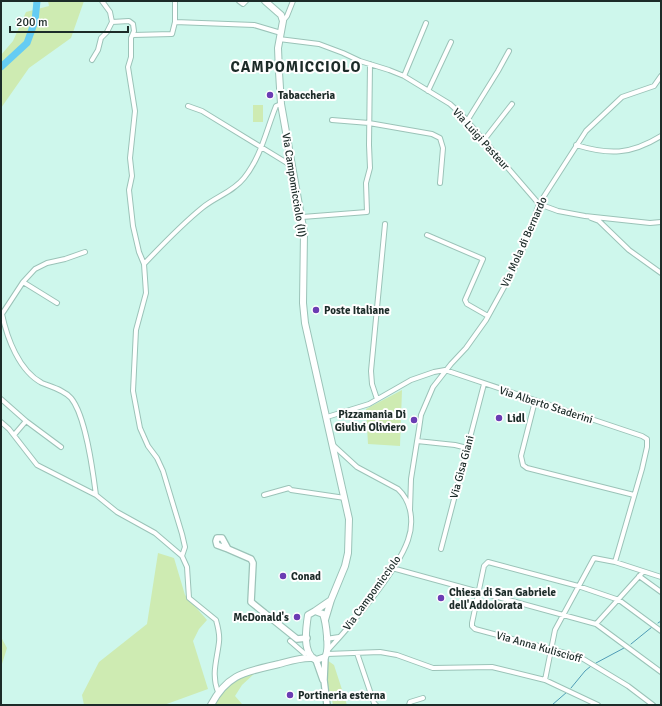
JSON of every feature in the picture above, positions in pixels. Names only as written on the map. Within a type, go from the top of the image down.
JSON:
[{"type":"main road","points":[[265,1],[281,16],[283,21]]},
{"type":"main road","name":"Via Campomicciolo (II)","points":[[283,21],[280,36],[279,72],[282,104],[304,233],[304,314],[345,498],[350,531],[348,553],[340,582],[331,600],[325,620],[327,653]]},
{"type":"main road","points":[[228,549],[251,559],[253,563],[251,602],[298,639],[307,638]]},
{"type":"main road","points":[[305,654],[308,616],[331,600]]},
{"type":"main road","points":[[315,610],[323,614],[325,620]]},
{"type":"main road","points":[[314,659],[327,653]]},
{"type":"main road","points":[[327,653],[324,680],[327,705]]},
{"type":"main road","points":[[305,654],[314,659]]},
{"type":"main road","points":[[210,705],[218,692],[237,675],[305,654],[314,659],[324,680]]},
{"type":"street","points":[[92,60],[98,50],[101,38],[107,32],[112,22],[110,12],[102,1]]},
{"type":"street","points":[[133,35],[172,34],[175,22],[175,1]]},
{"type":"street","points":[[239,1],[243,4],[246,1]]},
{"type":"street","points":[[283,21],[287,16],[293,1]]},
{"type":"street","points":[[112,22],[129,21],[133,24],[134,31],[128,67],[134,95],[130,158],[132,176],[129,190],[139,252],[144,264],[146,293],[136,330],[133,390],[140,428],[148,446],[157,458],[163,471],[182,534],[185,547],[182,556]]},
{"type":"street","name":"Via Luigi Pasteur","points":[[175,22],[254,25],[280,36],[319,44],[404,76],[450,104],[484,140],[539,204]]},
{"type":"street","points":[[404,76],[426,23]]},
{"type":"street","points":[[428,91],[451,42]]},
{"type":"street","points":[[467,121],[509,51]]},
{"type":"street","points":[[302,217],[367,212],[366,183],[370,168],[370,64]]},
{"type":"street","name":"Via Mola di Bernardo","points":[[410,510],[411,479],[421,415],[433,387],[466,348],[488,316],[514,269],[527,239],[539,204],[586,131],[609,107],[622,97],[654,86],[661,76]]},
{"type":"street","points":[[144,264],[181,226],[203,207],[239,184],[255,162],[262,148],[276,106],[282,104]]},
{"type":"street","points":[[484,140],[512,104]]},
{"type":"street","points":[[188,106],[202,111],[293,166]]},
{"type":"street","points":[[332,120],[369,123],[432,134],[440,138],[443,148],[440,183]]},
{"type":"street","points":[[576,145],[602,152],[626,151],[638,148],[661,136]]},
{"type":"street","points":[[539,204],[558,211],[585,216],[650,223],[661,222]]},
{"type":"street","points":[[585,216],[599,221],[629,250],[661,272]]},
{"type":"street","points":[[377,399],[372,384],[371,371],[385,224]]},
{"type":"street","points":[[427,235],[483,259],[465,300],[467,304],[488,316]]},
{"type":"street","points":[[85,252],[47,263],[35,269],[23,282],[2,314],[20,364],[30,375],[60,390],[72,399],[79,414],[88,445],[96,496]]},
{"type":"street","points":[[23,282],[57,303]]},
{"type":"street","points":[[326,418],[369,404],[411,380],[434,372],[446,370]]},
{"type":"street","name":"Via Alberto Staderini","points":[[446,370],[534,401],[642,436],[647,439],[647,447],[634,495]]},
{"type":"street","name":"Via Gisa Giani","points":[[441,549],[484,384]]},
{"type":"street","points":[[1,399],[26,421],[61,447]]},
{"type":"street","points":[[534,401],[521,456],[523,465],[528,468],[634,495],[615,562]]},
{"type":"street","points":[[14,436],[26,421]]},
{"type":"street","points":[[1,422],[36,464],[96,496],[117,512],[155,532],[182,556],[187,567],[189,598],[216,620],[219,642],[213,672],[214,682],[218,692]]},
{"type":"street","points":[[417,441],[456,445],[467,448]]},
{"type":"street","name":"Via Campomicciolo","points":[[327,653],[392,568],[408,540],[411,525],[410,510],[407,500],[398,489],[357,467],[333,445]]},
{"type":"street","points":[[264,495],[289,488],[291,490],[345,498]]},
{"type":"street","points":[[545,680],[554,630],[594,558],[615,562],[661,577]]},
{"type":"street","points":[[479,592],[484,566],[488,562],[578,586],[619,600],[661,631]]},
{"type":"street","points":[[392,568],[596,624],[661,672]]},
{"type":"street","points":[[596,624],[643,572]]},
{"type":"street","points":[[639,576],[661,592]]},
{"type":"street","name":"Via Anna Kuliscioff","points":[[479,592],[472,623],[473,628],[580,657],[595,665],[653,705]]},
{"type":"street","name":"Via Campomicciolo","points":[[326,639],[340,637]]},
{"type":"street","points":[[290,642],[305,654]]},
{"type":"street","points":[[327,653],[380,652],[397,655],[433,668],[492,667],[545,680],[598,705]]},
{"type":"street","points":[[357,653],[376,705]]},
{"type":"street","points":[[409,705],[410,702],[423,698]]},
{"type":"green space","points":[[48,1],[84,1],[71,38],[29,68],[1,108],[1,55],[13,41],[26,12],[49,6]]},
{"type":"green space","points":[[253,105],[263,105],[263,122],[253,122]]},
{"type":"green space","points":[[402,390],[400,446],[368,444],[366,409]]},
{"type":"green space","points":[[158,553],[174,558],[185,595],[207,620],[199,629],[193,641],[208,689],[164,705],[84,705],[82,695],[99,662],[147,624]]},
{"type":"green space","points":[[1,637],[7,648],[2,664],[1,661]]},
{"type":"green space","points":[[327,660],[334,665],[347,705],[333,705],[331,696],[328,696]]},
{"type":"green space","points":[[255,673],[242,685],[235,696],[242,704],[241,705],[214,705],[222,693],[231,684],[241,678]]},
{"type":"waterway","points":[[1,67],[27,43],[35,21],[37,1]]},
{"type":"waterway","points":[[631,644],[652,627]]},
{"type":"waterway","points":[[596,663],[624,648]]},
{"type":"waterway","points":[[571,688],[591,666]]},
{"type":"waterway","points":[[552,705],[567,692]]},
{"type":"place","name":"Tabaccheria","points":[[270,95]]},
{"type":"place","name":"Poste Italiane","points":[[316,310]]},
{"type":"place","name":"Lidl","points":[[499,418]]},
{"type":"place","name":"Pizzamania Di Giulivi Oliviero","points":[[414,420]]},
{"type":"place","name":"Conad","points":[[283,576]]},
{"type":"place","name":"Chiesa di San Gabriele dell'Addolorata","points":[[441,598]]},
{"type":"place","name":"McDonald's","points":[[297,617]]},
{"type":"place","name":"Portineria esterna","points":[[290,695]]},
{"type":"district","name":"CAMPOMICCIOLO","points":[[296,67]]}]
